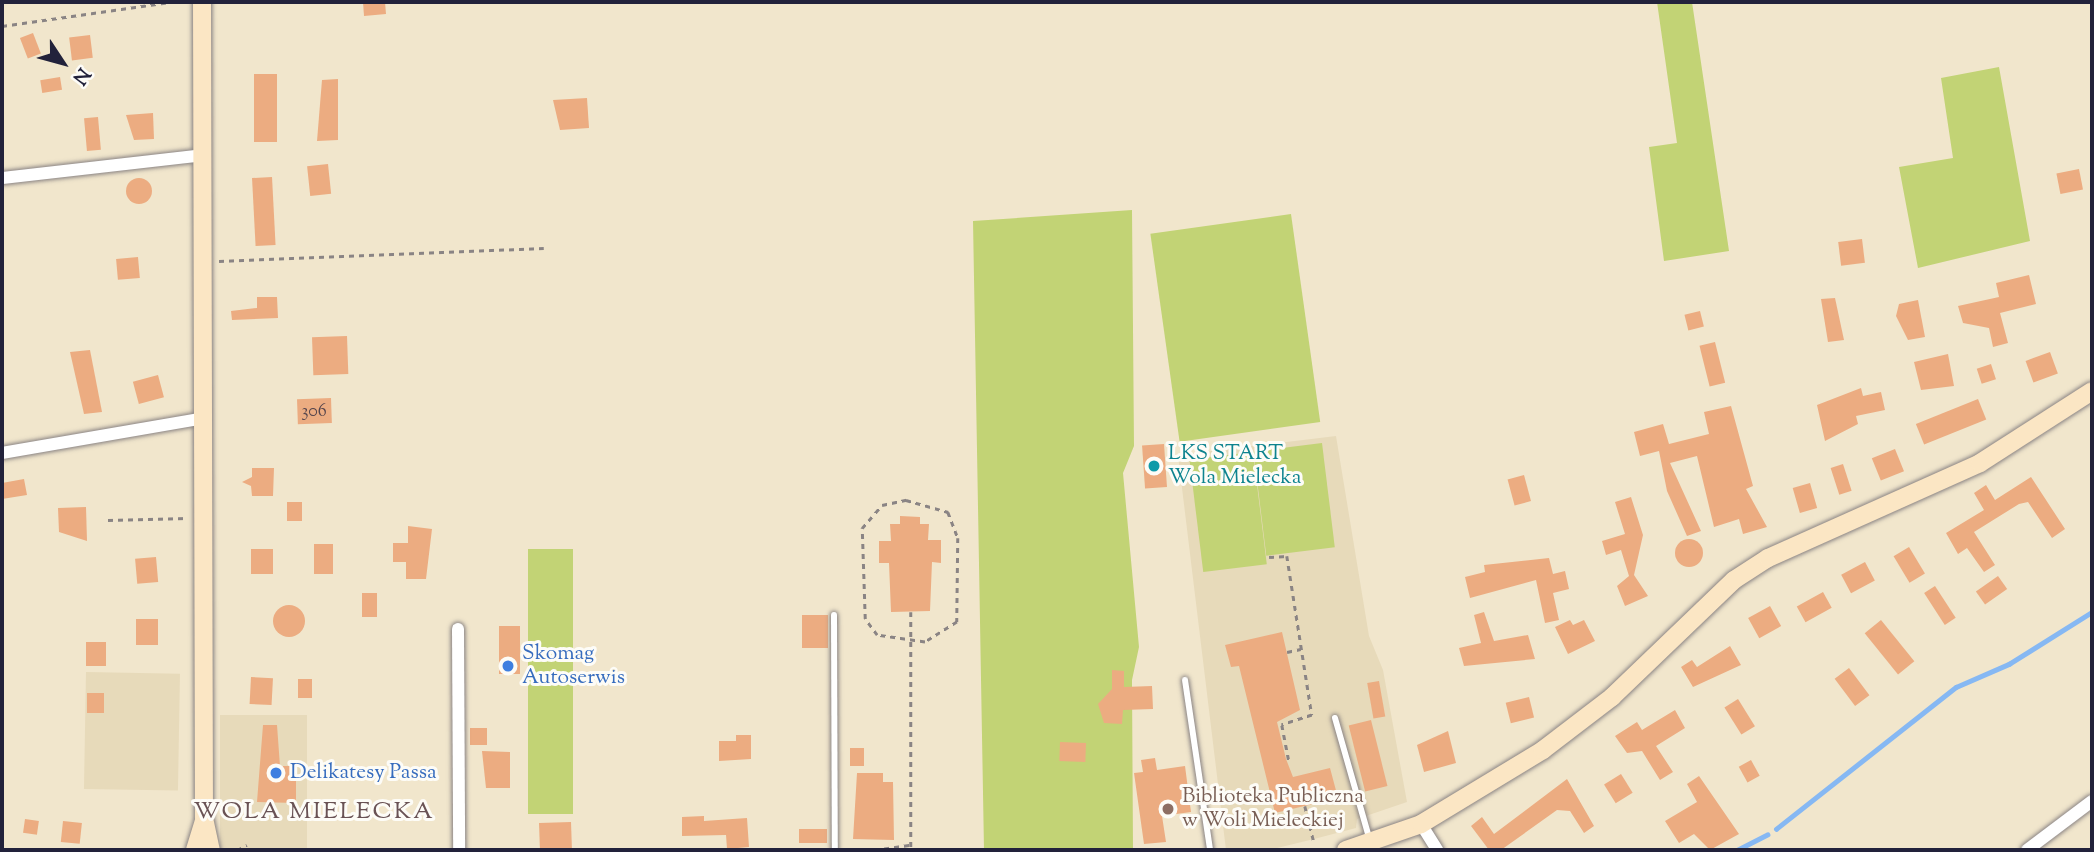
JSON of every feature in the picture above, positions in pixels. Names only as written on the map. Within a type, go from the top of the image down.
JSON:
[{"type":"street","points":[[202,2],[204,818],[211,850]]},
{"type":"street","points":[[2,178],[203,155]]},
{"type":"street","points":[[1346,850],[1421,824],[1580,723],[1734,580],[1803,541],[1980,463],[2092,391]]},
{"type":"street","points":[[2,453],[204,418]]},
{"type":"street","points":[[458,629],[459,850]]},
{"type":"street","points":[[2027,850],[2092,801]]},
{"type":"street","points":[[195,850],[204,818]]},
{"type":"street","points":[[1421,824],[1437,850]]},
{"type":"lane","points":[[834,615],[835,850]]},
{"type":"lane","points":[[1185,680],[1210,850]]},
{"type":"lane","points":[[1335,718],[1370,843]]},
{"type":"path","points":[[2,26],[170,2]]},
{"type":"path","points":[[204,260],[544,248]]},
{"type":"path","points":[[906,500],[948,512],[958,538],[957,622],[925,642],[912,642],[877,635],[865,619],[862,528],[882,505],[906,500]]},
{"type":"path","points":[[108,520],[181,516],[204,525]]},
{"type":"path","points":[[1269,557],[1287,556],[1312,715],[1282,725],[1289,761]]},
{"type":"path","points":[[911,612],[911,850]]},
{"type":"path","points":[[1287,652],[1301,649]]},
{"type":"path","points":[[1305,806],[1314,842]]},
{"type":"path","points":[[237,850],[247,845]]},
{"type":"path","points":[[874,850],[911,845]]},
{"type":"shaded area","points":[[1336,436],[1369,636],[1383,670],[1407,802],[1357,819],[1356,828],[1269,850],[1226,850],[1178,455]]},
{"type":"shaded area","points":[[86,672],[180,674],[178,791],[84,789]]},
{"type":"shaded area","points":[[220,715],[307,715],[307,850],[220,850]]},
{"type":"green space","points":[[1657,2],[1692,2],[1729,251],[1664,261],[1649,147],[1677,143]]},
{"type":"green space","points":[[1999,67],[2030,241],[1918,268],[1899,167],[1953,158],[1941,78]]},
{"type":"green space","points":[[1132,210],[1134,446],[1123,473],[1139,647],[1132,680],[1133,850],[984,850],[973,221]]},
{"type":"green space","points":[[1291,214],[1320,422],[1180,442],[1150,234]]},
{"type":"green space","points":[[1322,443],[1335,547],[1266,556],[1254,451]]},
{"type":"green space","points":[[1253,452],[1267,564],[1203,572],[1189,460]]},
{"type":"green space","points":[[528,549],[573,549],[573,814],[528,814]]},
{"type":"building","points":[[363,2],[385,2],[386,14],[364,16]]},
{"type":"building","points":[[33,33],[41,54],[28,59],[20,38]]},
{"type":"building","points":[[90,35],[93,58],[72,60],[69,38]]},
{"type":"building","points":[[254,74],[277,74],[277,142],[254,142]]},
{"type":"building","points":[[60,77],[62,90],[42,93],[40,80]]},
{"type":"building","points":[[338,79],[338,140],[317,141],[322,80]]},
{"type":"building","points":[[587,98],[589,128],[560,130],[553,100]]},
{"type":"building","points":[[153,113],[154,139],[134,140],[126,115]]},
{"type":"building","points":[[98,117],[101,150],[87,151],[84,118]]},
{"type":"building","points":[[328,164],[331,194],[310,196],[307,166]]},
{"type":"building","points":[[2079,169],[2083,190],[2060,194],[2056,173]]},
{"type":"building","points":[[272,177],[276,245],[256,246],[252,178]]},
{"type":"building","points":[[139,178],[148,182],[152,191],[148,200],[139,204],[130,200],[126,191],[130,182]]},
{"type":"building","points":[[1862,239],[1865,263],[1841,266],[1838,242]]},
{"type":"building","points":[[138,257],[140,278],[118,280],[116,259]]},
{"type":"building","points":[[2029,275],[2036,304],[2000,313],[2008,343],[1993,347],[1989,328],[1963,323],[1958,306],[1999,297],[1996,283]]},
{"type":"building","points":[[257,297],[277,297],[278,318],[232,320],[231,311],[257,308]]},
{"type":"building","points":[[1835,298],[1844,340],[1828,342],[1821,299]]},
{"type":"building","points":[[1918,300],[1925,337],[1908,340],[1896,316],[1899,304]]},
{"type":"building","points":[[1700,311],[1704,327],[1688,330],[1684,315]]},
{"type":"building","points":[[347,336],[348,374],[313,375],[312,337]]},
{"type":"building","points":[[1715,342],[1725,383],[1710,387],[1699,346]]},
{"type":"building","points":[[90,350],[102,412],[84,414],[70,352]]},
{"type":"building","points":[[2050,352],[2058,374],[2033,383],[2026,361]]},
{"type":"building","points":[[1948,354],[1954,386],[1921,390],[1914,362]]},
{"type":"building","points":[[1991,364],[1996,379],[1982,384],[1977,369]]},
{"type":"building","points":[[158,375],[164,397],[139,404],[133,382]]},
{"type":"building","points":[[1861,388],[1863,396],[1881,392],[1885,410],[1856,416],[1858,424],[1825,441],[1817,405]]},
{"type":"building","points":[[331,398],[332,423],[298,424],[297,399]]},
{"type":"building","points":[[1978,399],[1986,419],[1924,444],[1916,424]]},
{"type":"building","points":[[1731,406],[1753,486],[1746,489],[1767,527],[1743,534],[1739,519],[1714,527],[1697,456],[1670,463],[1701,531],[1687,536],[1667,491],[1659,451],[1640,456],[1634,432],[1663,424],[1669,444],[1709,434],[1704,412]]},
{"type":"building","name":"LKS START Wola Mielecka","points":[[1164,444],[1167,487],[1145,488],[1142,446]]},
{"type":"building","points":[[1895,449],[1904,471],[1881,481],[1872,458]]},
{"type":"building","points":[[1843,464],[1852,491],[1839,495],[1831,468]]},
{"type":"building","points":[[252,468],[274,468],[273,496],[252,496],[251,486],[242,482],[252,477]]},
{"type":"building","points":[[1524,475],[1531,501],[1515,505],[1508,479]]},
{"type":"building","points":[[2031,477],[2065,529],[2052,538],[2028,502],[2019,504],[1974,532],[1995,565],[1984,572],[1967,548],[1958,554],[1946,533],[1984,510],[1974,493],[1986,485],[1995,500]]},
{"type":"building","points":[[24,479],[27,495],[2,499],[2,483]]},
{"type":"building","points":[[1810,483],[1817,508],[1800,513],[1793,488]]},
{"type":"building","points":[[1631,497],[1643,535],[1634,575],[1648,596],[1625,606],[1617,586],[1629,576],[1621,550],[1606,555],[1602,541],[1625,534],[1615,502]]},
{"type":"building","points":[[287,502],[302,502],[302,521],[287,521]]},
{"type":"building","points":[[86,507],[87,541],[59,532],[58,508]]},
{"type":"building","points":[[900,516],[920,517],[920,524],[929,524],[928,540],[941,540],[941,563],[932,562],[930,611],[891,612],[889,563],[879,563],[879,541],[891,541],[890,524],[900,524]]},
{"type":"building","points":[[408,526],[432,529],[426,579],[406,579],[406,562],[393,562],[393,543],[408,543]]},
{"type":"building","points":[[1689,539],[1699,543],[1703,553],[1699,563],[1689,567],[1679,563],[1675,553],[1679,543]]},
{"type":"building","points":[[314,544],[333,544],[333,574],[314,574]]},
{"type":"building","points":[[1909,547],[1925,574],[1910,583],[1894,556]]},
{"type":"building","points":[[251,549],[273,549],[273,574],[251,574]]},
{"type":"building","points":[[156,557],[158,582],[137,584],[135,559]]},
{"type":"building","points":[[1549,558],[1553,574],[1565,571],[1569,589],[1553,593],[1559,620],[1545,623],[1536,580],[1470,598],[1465,577],[1485,572],[1484,565]]},
{"type":"building","points":[[1865,562],[1875,581],[1851,593],[1841,575]]},
{"type":"building","points":[[1998,576],[2007,589],[1985,605],[1976,591]]},
{"type":"building","points":[[1935,586],[1956,618],[1945,625],[1924,593]]},
{"type":"building","points":[[1823,592],[1832,608],[1805,622],[1797,607]]},
{"type":"building","points":[[362,593],[377,593],[377,617],[362,617]]},
{"type":"building","points":[[289,605],[300,610],[305,621],[300,632],[289,637],[278,632],[273,621],[278,610]]},
{"type":"building","points":[[1770,606],[1781,626],[1759,638],[1748,618]]},
{"type":"building","points":[[1484,612],[1494,641],[1528,635],[1535,659],[1464,666],[1459,648],[1481,643],[1474,615]]},
{"type":"building","points":[[802,615],[828,615],[828,648],[802,648]]},
{"type":"building","points":[[136,619],[158,619],[158,645],[136,645]]},
{"type":"building","points":[[1570,620],[1573,625],[1584,620],[1595,641],[1568,654],[1555,627]]},
{"type":"building","points":[[1881,620],[1914,661],[1898,674],[1865,633]]},
{"type":"building","points":[[499,626],[520,626],[520,674],[499,674]]},
{"type":"building","points":[[1282,632],[1300,710],[1277,722],[1286,759],[1293,777],[1330,768],[1338,798],[1275,813],[1239,666],[1231,667],[1225,645]]},
{"type":"building","points":[[86,642],[106,642],[106,666],[86,666]]},
{"type":"building","points":[[1730,646],[1741,665],[1693,687],[1681,667],[1692,660],[1697,667]]},
{"type":"building","points":[[1849,668],[1869,695],[1855,706],[1835,679]]},
{"type":"building","points":[[1112,670],[1124,671],[1124,687],[1152,686],[1153,709],[1123,710],[1122,724],[1104,723],[1098,704],[1112,689]]},
{"type":"building","points":[[251,677],[273,678],[272,705],[250,704]]},
{"type":"building","points":[[298,679],[312,679],[312,698],[298,698]]},
{"type":"building","points":[[1379,681],[1385,716],[1373,719],[1367,683]]},
{"type":"building","points":[[87,693],[104,693],[104,713],[87,713]]},
{"type":"building","points":[[1529,697],[1534,717],[1511,723],[1506,703]]},
{"type":"building","points":[[1738,699],[1755,726],[1741,735],[1724,707]]},
{"type":"building","points":[[1675,710],[1685,728],[1656,746],[1673,772],[1660,780],[1642,751],[1627,753],[1615,736],[1637,722],[1642,730]]},
{"type":"building","points":[[1371,720],[1387,786],[1365,792],[1349,726]]},
{"type":"building","name":"Delikatesy Passa","points":[[263,725],[277,725],[280,766],[296,766],[296,803],[257,802]]},
{"type":"building","points":[[470,728],[487,728],[487,745],[470,745]]},
{"type":"building","points":[[1448,731],[1456,763],[1424,772],[1417,745]]},
{"type":"building","points":[[736,735],[751,735],[751,759],[719,761],[719,741],[736,741]]},
{"type":"building","points":[[1060,742],[1086,743],[1085,762],[1059,761]]},
{"type":"building","points":[[850,748],[864,748],[864,766],[850,766]]},
{"type":"building","points":[[482,751],[510,752],[510,788],[486,788]]},
{"type":"building","points":[[1155,758],[1157,770],[1185,766],[1191,812],[1162,816],[1166,842],[1144,844],[1134,773],[1143,772],[1141,760]]},
{"type":"building","points":[[1751,760],[1760,776],[1747,783],[1739,767]]},
{"type":"building","points":[[857,773],[883,773],[883,782],[893,782],[894,840],[853,839]]},
{"type":"building","points":[[1621,774],[1633,793],[1616,803],[1604,785]]},
{"type":"building","points":[[1699,776],[1739,834],[1710,850],[1694,834],[1679,843],[1665,821],[1697,802],[1687,784]]},
{"type":"building","points":[[1567,779],[1594,826],[1584,833],[1570,811],[1557,810],[1501,850],[1489,850],[1471,826],[1482,817],[1494,834]]},
{"type":"building","points":[[704,816],[704,821],[747,818],[749,847],[727,849],[726,835],[682,836],[682,817]]},
{"type":"building","points":[[25,819],[39,821],[37,835],[23,833]]},
{"type":"building","points":[[63,821],[82,823],[80,844],[61,842]]},
{"type":"building","points":[[571,822],[572,850],[540,850],[539,823]]},
{"type":"building","points":[[799,829],[827,829],[827,843],[799,843]]},
{"type":"waterway","points":[[1776,829],[1956,687],[2009,664],[2092,612]]},
{"type":"waterway","points":[[1737,850],[1767,835]]},
{"type":"place","name":"LKS START Wola Mielecka","points":[[1154,466]]},
{"type":"place","name":"Skomag Autoserwis","points":[[508,666]]},
{"type":"place","name":"Delikatesy Passa","points":[[276,773]]},
{"type":"place","name":"Biblioteka Publiczna w Woli Mieleckiej","points":[[1168,809]]},
{"type":"district","name":"WOLA MIELECKA","points":[[314,813]]}]
